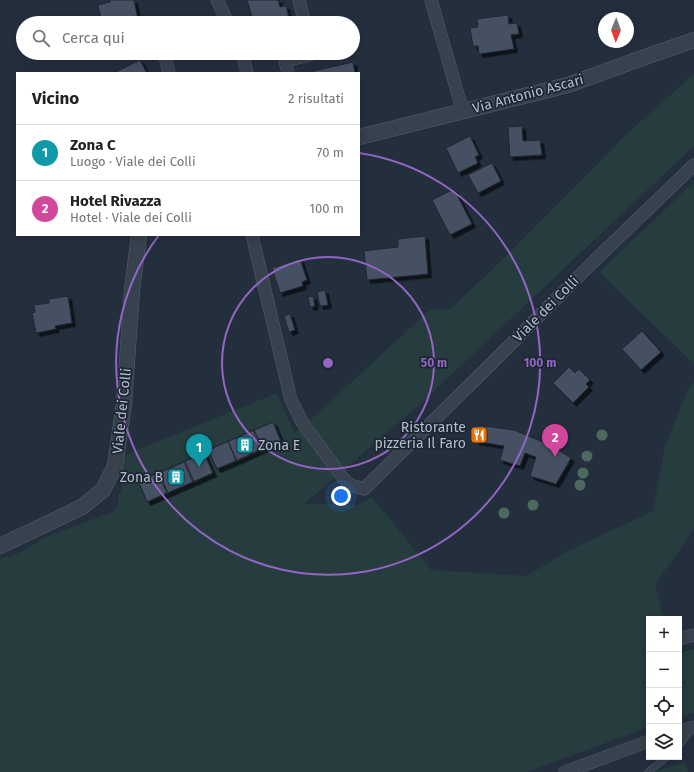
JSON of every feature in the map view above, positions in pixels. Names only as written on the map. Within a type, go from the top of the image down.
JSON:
[{"type":"street","points":[[217,0],[225,16]]},
{"type":"street","points":[[299,0],[303,16]]},
{"type":"street","points":[[431,0],[463,112]]},
{"type":"street","name":"Via Antonio Ascari","points":[[360,137],[568,85],[644,56],[694,40]]},
{"type":"street","points":[[166,60],[169,72]]},
{"type":"street","points":[[244,60],[248,72]]},
{"type":"street","points":[[288,72],[285,61],[289,60]]},
{"type":"street","name":"Viale dei Colli","points":[[252,236],[291,400],[302,422],[343,478],[350,485],[364,489],[591,264],[694,165]]},
{"type":"street","name":"Viale dei Colli","points":[[0,546],[82,507],[103,490],[115,466],[124,404],[132,290],[139,236]]},
{"type":"street","points":[[682,638],[694,635]]},
{"type":"street","points":[[682,730],[693,727]]},
{"type":"street","points":[[565,772],[646,742]]},
{"type":"lane","points":[[682,742],[693,727]]},
{"type":"lane","points":[[648,772],[663,760]]},
{"type":"green space","points":[[694,74],[694,146],[418,406],[304,504],[359,505],[372,497],[431,570],[526,576],[568,551],[653,511],[665,446],[688,389],[694,382],[694,528],[655,584],[663,616],[646,616],[646,728],[527,772],[0,772],[0,559],[19,553],[46,537],[112,512],[118,506],[118,495],[121,491],[123,456],[277,393],[294,433],[308,422],[430,310],[450,309],[491,271],[629,132]]},
{"type":"green space","points":[[694,182],[694,364],[599,272]]},
{"type":"green space","points":[[694,649],[694,713],[682,716],[682,688],[682,652]]},
{"type":"green space","points":[[685,762],[688,772],[654,772]]},
{"type":"building","points":[[109,0],[134,0],[137,16],[100,16],[98,5],[110,2]]},
{"type":"building","points":[[247,0],[278,0],[280,7],[286,6],[288,16],[252,16]]},
{"type":"building","points":[[508,15],[509,24],[517,23],[519,34],[511,35],[514,49],[479,54],[478,46],[473,46],[470,28],[478,27],[477,19]]},
{"type":"building","points":[[140,60],[146,72],[116,72]]},
{"type":"building","points":[[353,62],[355,72],[314,72]]},
{"type":"building","points":[[522,126],[523,141],[540,140],[542,155],[510,157],[508,127]]},
{"type":"building","points":[[470,136],[479,155],[475,157],[478,163],[458,173],[446,148]]},
{"type":"building","points":[[492,163],[501,181],[478,193],[468,175]]},
{"type":"building","points":[[454,189],[472,224],[450,235],[432,200]]},
{"type":"building","points":[[425,236],[428,274],[367,280],[364,251],[398,247],[398,239]]},
{"type":"building","points":[[300,259],[307,280],[302,282],[303,286],[280,293],[272,268]]},
{"type":"building","points":[[325,290],[328,305],[320,306],[317,292]]},
{"type":"building","points":[[68,296],[72,323],[55,326],[56,329],[36,333],[32,313],[35,312],[34,305],[49,303],[49,299]]},
{"type":"building","points":[[313,296],[315,306],[310,307],[308,297]]},
{"type":"building","points":[[290,314],[295,330],[289,332],[284,316]]},
{"type":"building","points":[[642,331],[661,352],[641,370],[622,349]]},
{"type":"building","points":[[569,367],[575,373],[579,369],[590,380],[586,384],[589,387],[573,403],[553,383]]},
{"type":"building","points":[[273,422],[281,441],[217,469],[208,450]]},
{"type":"building","points":[[273,422],[281,441],[263,449],[254,430]]},
{"type":"building","points":[[477,425],[514,430],[550,445],[571,458],[556,484],[530,476],[536,457],[525,453],[520,466],[500,460],[504,446],[475,441]]},
{"type":"building","name":"Zona E","points":[[253,430],[262,449],[237,461],[228,441]]},
{"type":"building","points":[[228,441],[236,461],[217,469],[208,450]]},
{"type":"building","points":[[204,453],[213,473],[147,502],[138,481]]},
{"type":"building","points":[[204,453],[213,473],[194,482],[185,461]]},
{"type":"building","name":"Zona B","points":[[184,462],[193,482],[168,493],[159,473]]},
{"type":"building","points":[[158,473],[167,493],[147,502],[138,481]]},
{"type":"place","name":"Ristorante pizzeria Il Faro","points":[[479,435]]},
{"type":"place","name":"Zona E","points":[[245,445]]},
{"type":"place","name":"Hotel Rivazza","points":[[555,457]]},
{"type":"place","name":"Zona C","points":[[199,467]]},
{"type":"place","name":"Zona B","points":[[176,477]]}]
